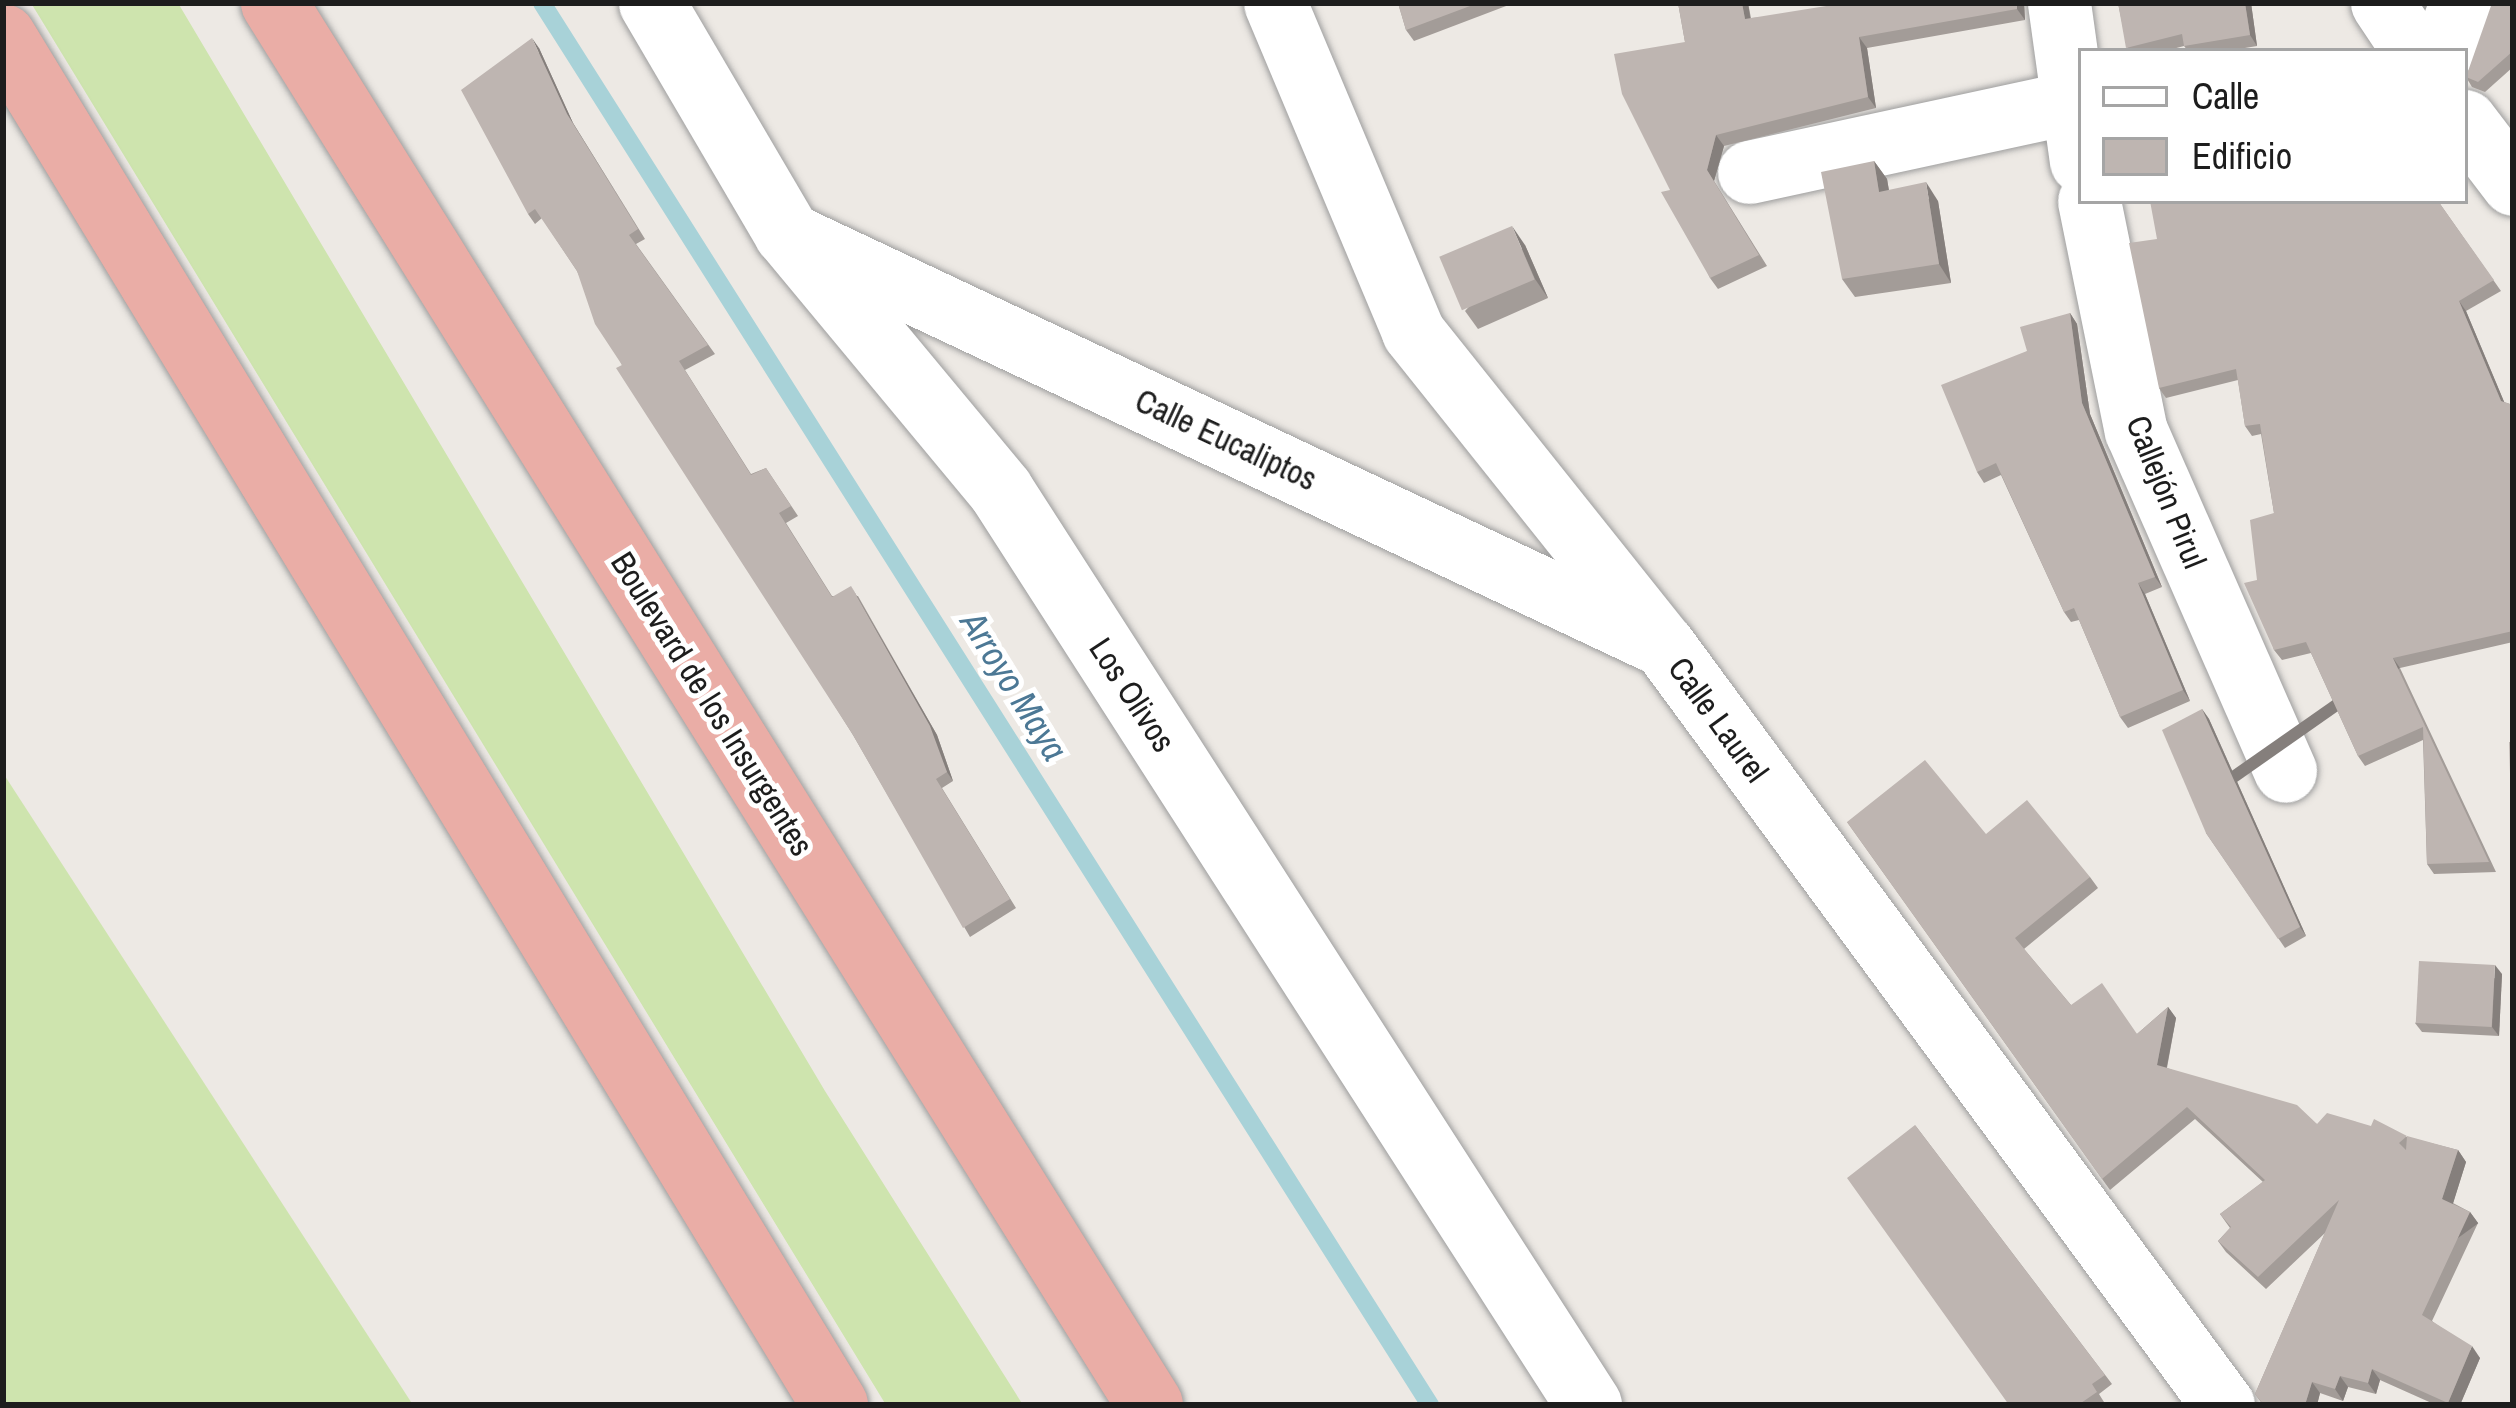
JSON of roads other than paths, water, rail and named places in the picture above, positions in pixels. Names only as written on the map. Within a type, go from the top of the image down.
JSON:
[{"type":"highway","name":"Boulevard de los Insurgentes","points":[[274,3],[1150,1405]]},
{"type":"highway","points":[[3,37],[835,1405]]},
{"type":"street","name":"Los Olivos","points":[[652,3],[788,233],[1001,490],[1589,1405]]},
{"type":"street","name":"Calle Laurel","points":[[1275,3],[1413,332],[1664,646],[2223,1405]]},
{"type":"street","points":[[1749,172],[2075,132],[2059,3]]},
{"type":"street","points":[[2382,3],[2412,48]]},
{"type":"street","points":[[2444,48],[2462,3]]},
{"type":"street","points":[[2468,125],[2513,184]]},
{"type":"street","name":"Callejón Pirul","points":[[2090,204],[2136,431],[2285,771]]},
{"type":"street","name":"Calle Eucaliptos","points":[[788,233],[1664,646]]},
{"type":"waterway","name":"Arroyo Maya","points":[[542,3],[1430,1405]]}]
